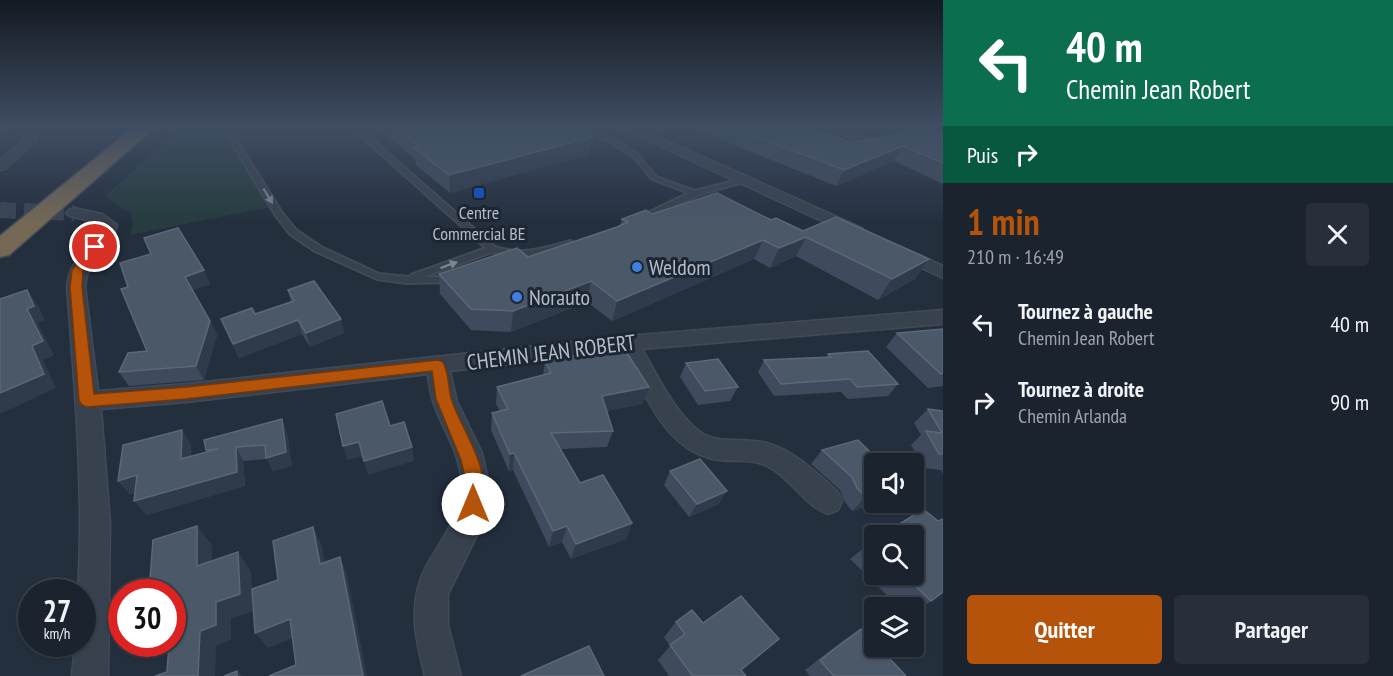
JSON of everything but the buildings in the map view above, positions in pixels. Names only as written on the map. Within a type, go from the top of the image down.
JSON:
[{"type":"highway","points":[[71,203],[101,160]]},
{"type":"highway","points":[[71,203],[114,160]]},
{"type":"highway","points":[[0,249],[71,203],[123,160]]},
{"type":"street","points":[[699,160],[870,237]]},
{"type":"street","points":[[71,203],[101,218],[109,225],[108,234],[86,256],[78,270],[76,287],[87,401],[95,556],[90,676]]},
{"type":"street","points":[[891,247],[943,273]]},
{"type":"street","name":"CHEMIN JEAN ROBERT","points":[[87,401],[186,393],[628,343],[943,317]]},
{"type":"street","points":[[628,343],[677,425],[692,440],[711,448],[758,452],[774,457],[828,501]]},
{"type":"street","points":[[438,365],[444,399],[470,460],[475,481],[473,504],[466,528],[439,575],[432,594],[430,616],[434,650],[443,676]]},
{"type":"lane","points":[[245,160],[279,214],[293,232],[318,249],[377,276],[406,280],[464,278]]},
{"type":"lane","points":[[391,160],[492,249],[511,258],[583,240]]},
{"type":"lane","points":[[639,160],[654,178],[695,193]]},
{"type":"lane","points":[[627,225],[695,193],[746,180]]},
{"type":"lane","points":[[406,280],[492,249]]},
{"type":"green space","points":[[146,160],[241,160],[270,207],[130,235],[133,224],[131,214],[105,196]]},
{"type":"tunnel","points":[[0,210],[74,213]]},
{"type":"place","name":"Centre Commercial BE","points":[[479,193]]},
{"type":"place","name":"Weldom","points":[[637,267]]},
{"type":"place","name":"Norauto","points":[[517,297]]},
{"type":"route","points":[[95,247],[86,256],[78,270],[76,287],[87,401],[186,393],[438,365],[444,399],[470,460],[475,481],[473,504]]}]
